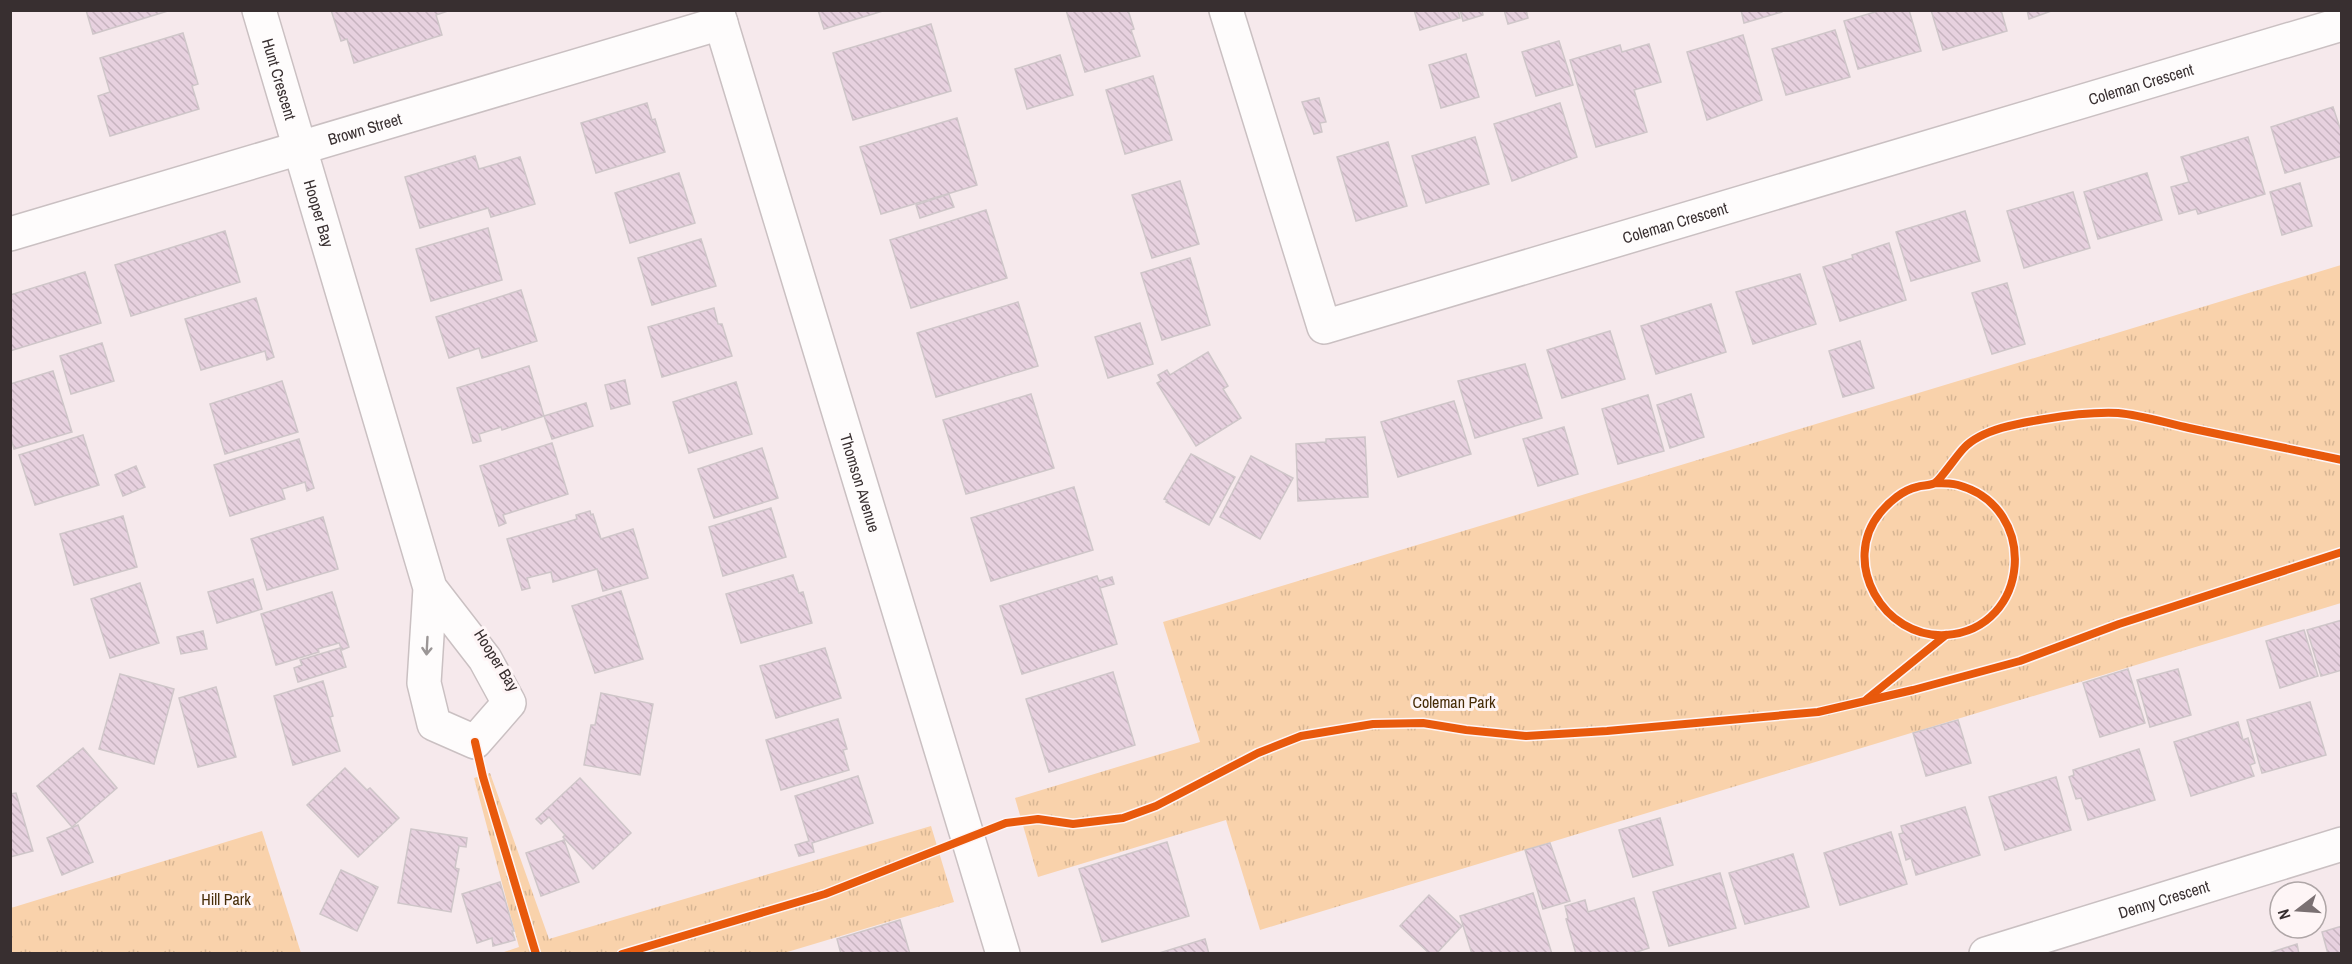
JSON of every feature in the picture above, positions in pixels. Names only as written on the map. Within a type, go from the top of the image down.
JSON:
[{"type":"street","name":"Hunt Crescent","points":[[259,10],[301,148]]},
{"type":"street","name":"Coleman Crescent","points":[[1226,10],[1323,327],[2342,24]]},
{"type":"street","name":"Brown Street","points":[[10,234],[301,148],[719,17]]},
{"type":"street","name":"Thomson Avenue","points":[[719,17],[1003,954]]},
{"type":"street","name":"Hooper Bay","points":[[301,148],[430,588]]},
{"type":"street","name":"Denny Crescent","points":[[1986,954],[2342,844]]},
{"type":"green space","name":"Coleman Park","points":[[2341,265],[2341,603],[1260,930],[1226,820],[1038,877],[1015,798],[1200,742],[1163,622]]},
{"type":"green space","points":[[490,773],[549,939],[931,826],[954,902],[784,953],[501,953],[519,947],[474,778]]},
{"type":"green space","name":"Hill Park","points":[[262,831],[301,953],[11,953],[11,908]]},
{"type":"building","points":[[86,10],[171,10],[93,34]]},
{"type":"building","points":[[331,10],[448,11],[436,15],[442,35],[354,63],[347,39],[341,41]]},
{"type":"building","points":[[818,10],[886,10],[824,29]]},
{"type":"building","points":[[1066,10],[1128,10],[1134,29],[1131,30],[1140,56],[1085,72]]},
{"type":"building","points":[[1414,10],[1458,10],[1460,18],[1420,30]]},
{"type":"building","points":[[1460,10],[1482,10],[1483,15],[1463,21]]},
{"type":"building","points":[[1504,10],[1526,10],[1528,18],[1508,24]]},
{"type":"building","points":[[1741,10],[1782,10],[1782,12],[1744,23]]},
{"type":"building","points":[[1882,10],[1909,10],[1921,51],[1858,69],[1844,21]]},
{"type":"building","points":[[1931,10],[2001,10],[2007,31],[1943,50]]},
{"type":"building","points":[[2027,10],[2054,10],[2029,19]]},
{"type":"building","points":[[931,24],[951,91],[853,120],[833,53]]},
{"type":"building","points":[[1835,30],[1850,77],[1786,95],[1772,49]]},
{"type":"building","points":[[183,33],[198,84],[192,86],[199,109],[110,136],[98,96],[110,92],[100,58]]},
{"type":"building","points":[[1743,35],[1762,100],[1707,120],[1687,52]]},
{"type":"building","points":[[1559,41],[1573,85],[1536,96],[1522,52]]},
{"type":"building","points":[[1649,44],[1661,82],[1634,90],[1647,132],[1596,147],[1570,60],[1620,45],[1622,52]]},
{"type":"building","points":[[1466,54],[1479,97],[1441,108],[1429,65]]},
{"type":"building","points":[[1060,55],[1073,95],[1027,109],[1015,69]]},
{"type":"building","points":[[1153,76],[1172,140],[1125,154],[1106,90]]},
{"type":"building","points":[[1319,98],[1326,122],[1320,123],[1322,132],[1314,134],[1302,102]]},
{"type":"building","points":[[647,103],[652,120],[655,119],[665,152],[596,173],[581,123]]},
{"type":"building","points":[[1560,103],[1577,157],[1512,181],[1494,124]]},
{"type":"building","points":[[2333,107],[2342,134],[2342,156],[2285,173],[2271,127]]},
{"type":"building","points":[[957,118],[977,185],[881,214],[860,147]]},
{"type":"building","points":[[1475,137],[1489,184],[1426,203],[1412,156]]},
{"type":"building","points":[[2248,137],[2265,194],[2198,214],[2196,209],[2179,214],[2171,187],[2189,182],[2181,157]]},
{"type":"building","points":[[1388,142],[1407,206],[1356,221],[1337,157]]},
{"type":"building","points":[[475,156],[479,169],[520,157],[535,204],[491,217],[488,208],[420,228],[405,177]]},
{"type":"building","points":[[679,173],[695,223],[630,243],[615,193]]},
{"type":"building","points":[[2147,173],[2162,220],[2098,239],[2084,192]]},
{"type":"building","points":[[1180,181],[1199,244],[1152,258],[1132,195]]},
{"type":"building","points":[[2300,183],[2312,226],[2282,235],[2270,192]]},
{"type":"building","points":[[2073,192],[2090,248],[2024,268],[2007,211]]},
{"type":"building","points":[[949,194],[954,207],[920,218],[916,205]]},
{"type":"building","points":[[986,210],[1007,278],[911,308],[890,240]]},
{"type":"building","points":[[1965,211],[1980,261],[1911,281],[1896,232]]},
{"type":"building","points":[[488,228],[502,280],[431,301],[416,249]]},
{"type":"building","points":[[225,231],[240,282],[131,316],[115,265]]},
{"type":"building","points":[[701,239],[716,286],[652,305],[638,258]]},
{"type":"building","points":[[1889,243],[1906,300],[1840,321],[1823,267]]},
{"type":"building","points":[[1190,258],[1210,325],[1162,340],[1141,273]]},
{"type":"building","points":[[85,272],[101,323],[10,351],[10,295]]},
{"type":"building","points":[[1800,274],[1816,324],[1753,344],[1736,292]]},
{"type":"building","points":[[2007,283],[2025,344],[1992,354],[1972,293]]},
{"type":"building","points":[[521,290],[537,341],[482,358],[479,348],[449,358],[436,317]]},
{"type":"building","points":[[256,298],[274,357],[267,360],[265,351],[201,370],[185,319]]},
{"type":"building","points":[[1018,302],[1038,366],[936,397],[917,333]]},
{"type":"building","points":[[1711,304],[1726,352],[1656,374],[1641,326]]},
{"type":"building","points":[[714,308],[718,324],[722,324],[732,356],[662,377],[648,327]]},
{"type":"building","points":[[1140,323],[1153,364],[1108,378],[1095,337]]},
{"type":"building","points":[[1610,331],[1625,379],[1562,398],[1547,350]]},
{"type":"building","points":[[1860,341],[1874,388],[1843,397],[1829,351]]},
{"type":"building","points":[[102,343],[114,381],[71,394],[60,356]]},
{"type":"building","points":[[1208,352],[1228,386],[1223,389],[1241,418],[1196,446],[1157,383],[1161,381],[1158,375],[1167,370],[1170,375]]},
{"type":"building","points":[[1525,364],[1542,418],[1475,438],[1458,381]]},
{"type":"building","points":[[529,366],[544,416],[502,430],[501,427],[479,434],[481,441],[473,443],[457,388]]},
{"type":"building","points":[[53,371],[72,432],[14,449],[10,435],[10,384]]},
{"type":"building","points":[[625,380],[630,404],[611,409],[605,385]]},
{"type":"building","points":[[282,381],[298,432],[225,454],[210,404]]},
{"type":"building","points":[[736,382],[752,434],[689,453],[673,402]]},
{"type":"building","points":[[1031,394],[1054,468],[966,494],[943,420]]},
{"type":"building","points":[[1691,394],[1704,437],[1670,448],[1657,405]]},
{"type":"building","points":[[1648,395],[1664,451],[1618,464],[1602,409]]},
{"type":"building","points":[[1454,401],[1471,454],[1398,477],[1381,422]]},
{"type":"building","points":[[586,403],[593,426],[552,439],[544,416]]},
{"type":"building","points":[[1564,427],[1578,474],[1538,486],[1523,439]]},
{"type":"building","points":[[83,435],[99,485],[35,505],[19,455]]},
{"type":"building","points":[[1365,437],[1368,497],[1298,501],[1296,444],[1326,442],[1326,439]]},
{"type":"building","points":[[299,439],[314,488],[307,491],[305,482],[282,489],[285,499],[230,516],[214,465]]},
{"type":"building","points":[[552,443],[568,494],[503,515],[506,523],[499,526],[480,466]]},
{"type":"building","points":[[762,448],[778,498],[714,518],[698,469]]},
{"type":"building","points":[[1191,454],[1235,477],[1209,525],[1164,499]]},
{"type":"building","points":[[1251,456],[1293,478],[1260,539],[1220,517]]},
{"type":"building","points":[[136,466],[145,487],[123,496],[115,475]]},
{"type":"building","points":[[1074,487],[1093,550],[991,581],[971,518]]},
{"type":"building","points":[[771,508],[786,557],[723,576],[709,527]]},
{"type":"building","points":[[590,511],[601,539],[633,529],[648,578],[603,591],[597,569],[553,582],[551,572],[527,578],[530,588],[522,590],[507,539],[577,519],[576,515]]},
{"type":"building","points":[[123,516],[137,567],[74,585],[60,534]]},
{"type":"building","points":[[323,517],[338,569],[267,590],[251,539]]},
{"type":"building","points":[[793,575],[799,593],[803,592],[812,623],[741,643],[726,594]]},
{"type":"building","points":[[1097,576],[1099,581],[1112,577],[1114,584],[1100,588],[1117,644],[1022,674],[1000,606]]},
{"type":"building","points":[[253,579],[262,609],[217,623],[208,592]]},
{"type":"building","points":[[140,583],[159,643],[110,658],[91,599]]},
{"type":"building","points":[[621,591],[643,659],[595,673],[572,606]]},
{"type":"building","points":[[332,592],[349,647],[342,650],[339,643],[318,649],[319,652],[276,665],[261,614]]},
{"type":"building","points":[[2342,620],[2342,670],[2321,676],[2307,630]]},
{"type":"building","points":[[2304,630],[2318,676],[2280,688],[2266,641]]},
{"type":"building","points":[[203,631],[207,649],[181,654],[177,637]]},
{"type":"building","points":[[340,648],[346,667],[298,682],[294,668],[302,665],[300,660]]},
{"type":"building","points":[[825,648],[841,698],[776,718],[760,666]]},
{"type":"building","points":[[2128,669],[2145,723],[2100,737],[2083,683]]},
{"type":"building","points":[[2178,669],[2191,715],[2150,727],[2137,680]]},
{"type":"building","points":[[1113,672],[1135,745],[1049,772],[1026,699]]},
{"type":"building","points":[[120,674],[174,689],[154,764],[99,749]]},
{"type":"building","points":[[323,681],[340,751],[293,765],[274,696]]},
{"type":"building","points":[[216,687],[236,757],[198,767],[179,698]]},
{"type":"building","points":[[601,693],[653,704],[640,775],[584,765],[591,725],[595,725]]},
{"type":"building","points":[[2310,702],[2326,755],[2262,773],[2247,720]]},
{"type":"building","points":[[838,719],[847,749],[843,750],[849,770],[781,790],[766,740]]},
{"type":"building","points":[[1958,720],[1971,763],[1926,776],[1913,733]]},
{"type":"building","points":[[2238,722],[2243,740],[2248,738],[2255,763],[2250,765],[2254,776],[2191,796],[2174,742]]},
{"type":"building","points":[[83,748],[117,788],[72,827],[37,786]]},
{"type":"building","points":[[2139,749],[2155,800],[2088,820],[2081,798],[2076,799],[2069,777],[2074,775],[2073,770]]},
{"type":"building","points":[[345,768],[367,790],[370,788],[399,818],[358,857],[307,805]]},
{"type":"building","points":[[858,776],[873,823],[812,843],[814,852],[799,856],[795,845],[809,841],[795,796]]},
{"type":"building","points":[[2056,777],[2071,830],[2005,850],[1989,797]]},
{"type":"building","points":[[580,778],[631,833],[593,869],[563,837],[565,835],[549,817],[541,824],[536,819]]},
{"type":"building","points":[[16,793],[33,851],[10,857],[10,794]]},
{"type":"building","points":[[1965,807],[1980,855],[1916,875],[1911,858],[1906,860],[1899,834],[1903,833],[1901,826]]},
{"type":"building","points":[[1660,818],[1673,865],[1633,877],[1619,830]]},
{"type":"building","points":[[78,825],[93,862],[62,875],[47,838]]},
{"type":"building","points":[[411,829],[467,838],[466,847],[459,846],[455,868],[459,869],[451,912],[398,903]]},
{"type":"building","points":[[1891,832],[1907,884],[1840,905],[1824,853]]},
{"type":"building","points":[[564,840],[579,882],[541,896],[526,853]]},
{"type":"building","points":[[1167,842],[1189,916],[1102,942],[1079,869]]},
{"type":"building","points":[[1550,843],[1570,901],[1543,909],[1525,850]]},
{"type":"building","points":[[1793,854],[1809,907],[1745,924],[1729,873]]},
{"type":"building","points":[[341,870],[378,887],[357,931],[320,914]]},
{"type":"building","points":[[1720,873],[1736,928],[1669,946],[1653,892]]},
{"type":"building","points":[[500,882],[515,940],[493,946],[492,938],[477,943],[462,894]]},
{"type":"building","points":[[1533,893],[1552,954],[1472,954],[1460,916]]},
{"type":"building","points":[[1429,895],[1462,926],[1436,954],[1430,954],[1400,926]]},
{"type":"building","points":[[1634,898],[1649,948],[1631,954],[1576,954],[1566,919],[1568,918],[1565,906],[1585,900],[1588,912]]},
{"type":"building","points":[[900,920],[910,954],[841,954],[837,939]]},
{"type":"building","points":[[2342,926],[2342,954],[2328,954],[2324,940],[2328,940],[2328,930]]},
{"type":"building","points":[[1205,939],[1209,954],[1156,954]]},
{"type":"building","points":[[2297,944],[2299,954],[2266,954]]},
{"type":"cycle path","points":[[1935,483],[1958,485],[1985,498],[2003,517],[2013,541],[2015,566],[2009,591],[1995,612],[1974,628],[1946,635],[1923,633],[1903,625],[1887,611],[1874,594],[1867,574],[1865,553],[1869,532],[1880,513],[1907,491],[1935,483],[1964,448],[1981,436],[2013,425],[2063,416],[2118,413],[2342,460]]},
{"type":"cycle path","points":[[622,954],[825,894],[1006,823],[1038,819],[1073,824],[1123,818],[1156,806],[1258,753],[1301,736],[1373,724],[1423,723],[1526,736],[1818,712],[1913,690],[2020,661],[2119,624],[2342,552]]},
{"type":"cycle path","points":[[1867,699],[1946,635]]},
{"type":"cycle path","points":[[475,742],[483,777],[536,954]]}]
